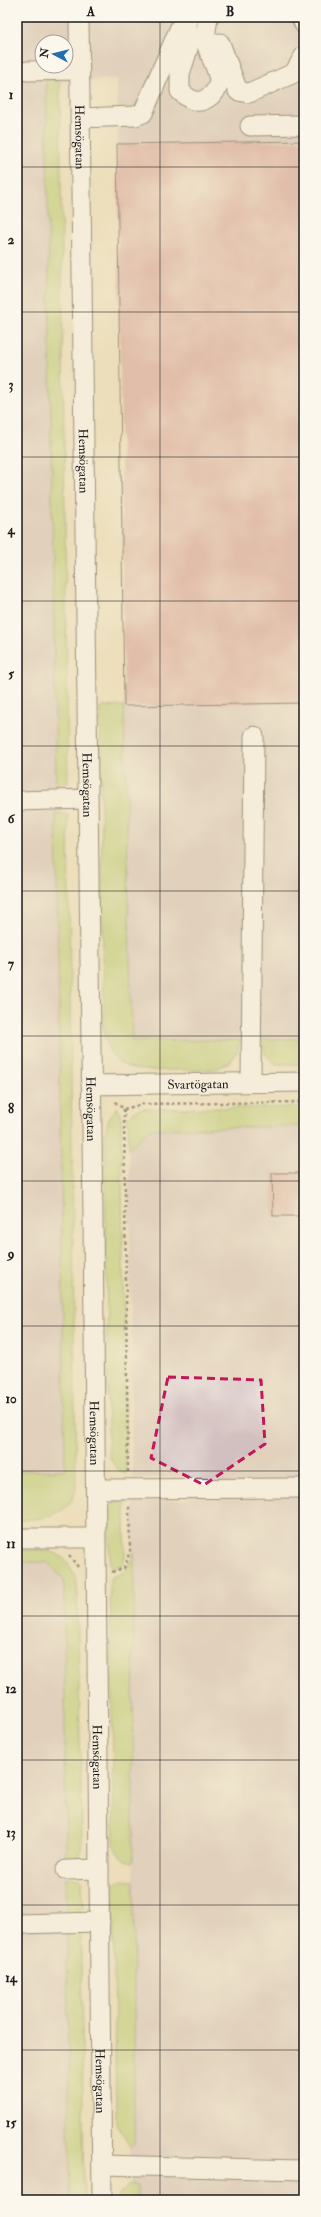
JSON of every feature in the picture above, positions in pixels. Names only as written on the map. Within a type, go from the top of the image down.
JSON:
[{"type":"street","name":"Hemsögatan","points":[[79,17],[96,1489],[95,1573],[102,2200]]},
{"type":"street","points":[[80,118],[135,116],[143,113],[184,17]]},
{"type":"street","points":[[187,17],[188,49],[180,74],[180,91],[188,99],[201,101],[212,96],[219,88],[220,81],[206,41],[209,17]]},
{"type":"street","points":[[209,17],[238,91],[249,92],[294,74],[304,56]]},
{"type":"street","points":[[301,17],[304,24]]},
{"type":"street","points":[[27,71],[79,70]]},
{"type":"street","points":[[250,126],[304,125]]},
{"type":"street","points":[[251,1082],[254,736]]},
{"type":"street","points":[[17,801],[88,798]]},
{"type":"street","name":"Svartögatan","points":[[91,1085],[304,1082]]},
{"type":"street","points":[[96,1489],[304,1488]]},
{"type":"street","points":[[17,1538],[95,1538]]},
{"type":"street","points":[[66,1870],[99,1869]]},
{"type":"street","points":[[17,1924],[100,1922]]},
{"type":"street","points":[[102,2165],[304,2170]]},
{"type":"path","points":[[95,1573],[110,1573],[124,1568],[127,1565],[130,1551],[124,1109],[143,1104],[304,1102]]},
{"type":"highlighted area","points":[[168,1377],[261,1380],[265,1444],[204,1485],[151,1458]]},
{"type":"shaded area","points":[[17,17],[304,17],[304,1039],[132,1041],[124,706],[117,79],[60,82],[46,80],[56,786],[41,789],[41,810],[56,812],[65,1471],[17,1471]]},
{"type":"shaded area","points":[[304,1126],[304,2200],[137,2200],[137,2186],[130,2184],[130,2146],[134,2143],[133,1500],[190,1500],[191,1478],[132,1478],[129,1149],[148,1129]]},
{"type":"shaded area","points":[[17,1562],[48,1562],[64,1580],[70,2200],[17,2200]]},
{"type":"green space","points":[[46,79],[60,82],[68,783],[56,786]]},
{"type":"green space","points":[[124,706],[132,1041],[240,1040],[238,1050],[232,1059],[225,1065],[215,1069],[136,1069],[126,1066],[119,1061],[112,1055],[107,1045],[104,1032],[100,707]]},
{"type":"green space","points":[[56,812],[68,815],[76,1488],[68,1505],[62,1510],[45,1517],[17,1520],[17,1471],[65,1470]]},
{"type":"green space","points":[[262,1039],[304,1039],[304,1064],[275,1064],[265,1053]]},
{"type":"green space","points":[[117,1107],[121,1114],[126,1474],[112,1462],[109,1452],[108,1434],[105,1134],[109,1117]]},
{"type":"green space","points":[[304,1107],[304,1126],[149,1129],[129,1149],[128,1118],[135,1111],[143,1109]]},
{"type":"green space","points":[[125,1500],[125,1558],[122,1565],[112,1568],[110,1565],[110,1507],[115,1501]]},
{"type":"green space","points":[[17,1550],[47,1551],[61,1556],[67,1562],[77,1582],[82,1841],[80,1858],[74,1862],[66,1862],[64,1580],[48,1562],[17,1562]]},
{"type":"green space","points":[[134,1552],[133,1862],[123,1859],[114,1844],[110,1578],[126,1571]]},
{"type":"green space","points":[[66,1877],[81,1879],[82,1881],[83,1906],[78,1913],[67,1913]]},
{"type":"green space","points":[[122,1880],[134,1881],[134,2143],[130,2146],[118,2128],[116,2115],[113,1888],[116,1883]]},
{"type":"green space","points":[[67,1932],[79,1933],[81,1939],[84,2200],[70,2200]]},
{"type":"green space","points":[[130,2184],[137,2186],[137,2200],[118,2200],[120,2194]]},
{"type":"building","points":[[304,141],[304,703],[124,706],[117,144]]},
{"type":"building","points":[[272,1173],[302,1173],[302,1216],[273,1216]]}]
